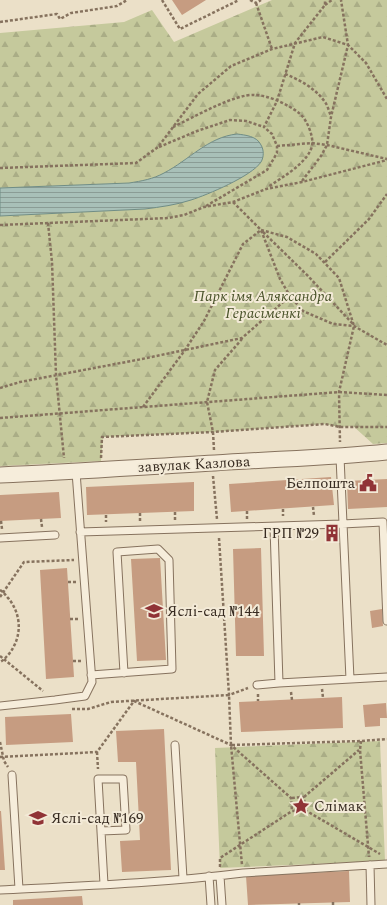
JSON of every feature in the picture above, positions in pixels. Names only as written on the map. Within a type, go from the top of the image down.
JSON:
[{"type":"street","name":"завулак Казлова","points":[[0,475],[214,467],[387,452]]},
{"type":"lane","points":[[340,456],[350,679]]},
{"type":"lane","points":[[0,706],[85,696],[92,682],[80,532],[71,472]]},
{"type":"lane","points":[[80,532],[274,527],[383,522],[387,621]]},
{"type":"lane","points":[[274,527],[279,683]]},
{"type":"lane","points":[[0,538],[55,535]]},
{"type":"lane","points":[[91,675],[124,673],[172,669],[169,560],[158,550],[117,552],[124,673]]},
{"type":"lane","points":[[257,685],[387,677]]},
{"type":"lane","points":[[175,745],[183,878]]},
{"type":"lane","points":[[12,774],[19,889]]},
{"type":"lane","points":[[101,831],[126,830],[123,779],[98,780],[104,884]]},
{"type":"lane","points":[[0,890],[387,864]]},
{"type":"lane","points":[[370,865],[371,905]]},
{"type":"lane","points":[[209,876],[211,905]]},
{"type":"lane","points":[[220,876],[222,905]]},
{"type":"path","points":[[0,22],[57,14],[60,19],[72,13],[117,6],[127,0]]},
{"type":"path","points":[[162,0],[180,29],[239,0]]},
{"type":"path","points":[[250,0],[256,3],[272,49]]},
{"type":"path","points":[[256,3],[261,0]]},
{"type":"path","points":[[325,0],[325,6]]},
{"type":"path","points":[[264,127],[277,101],[295,43],[325,6],[332,0]]},
{"type":"path","points":[[302,182],[321,156],[327,144],[331,117],[348,45],[341,0]]},
{"type":"path","points":[[158,147],[198,94],[231,66],[272,49],[323,37],[348,45],[366,63],[387,100]]},
{"type":"path","points":[[285,74],[299,79],[314,90],[325,102],[331,117]]},
{"type":"path","points":[[173,128],[207,111],[243,96],[255,94],[277,101],[301,114],[312,133],[312,147],[300,165],[266,188],[233,202],[204,207]]},
{"type":"path","points":[[0,168],[136,163],[158,147],[197,131],[230,120],[246,121],[264,127],[272,134],[277,146],[277,153],[267,170],[204,207],[184,215],[168,218],[0,225]]},
{"type":"path","points":[[277,146],[312,143],[327,144],[387,159]]},
{"type":"path","points":[[266,188],[302,182],[387,159]]},
{"type":"path","points":[[325,262],[369,219],[387,194]]},
{"type":"path","points":[[233,202],[308,276],[354,326],[387,345]]},
{"type":"path","points":[[48,223],[52,262],[56,375],[60,414],[71,472]]},
{"type":"path","points":[[261,230],[287,237],[316,254],[339,278],[354,326],[339,392],[340,456]]},
{"type":"path","points":[[261,230],[280,279],[290,296],[303,311],[333,324],[354,326]]},
{"type":"path","points":[[143,407],[185,350],[204,321],[243,244],[261,230]]},
{"type":"path","points":[[243,873],[231,745],[213,432],[207,402],[215,370],[242,338],[290,296]]},
{"type":"path","points":[[0,388],[20,382],[242,338]]},
{"type":"path","points":[[0,418],[339,392],[387,395]]},
{"type":"path","points":[[101,461],[102,437],[213,432],[324,424],[340,427],[387,427]]},
{"type":"path","points":[[0,590],[15,607],[19,626],[16,645],[4,660],[0,662]]},
{"type":"path","points":[[0,656],[66,708],[88,710],[111,702],[229,695],[257,685]]},
{"type":"path","points":[[134,701],[231,745],[291,798],[292,810]]},
{"type":"path","points":[[98,780],[97,752],[134,701]]},
{"type":"path","points":[[231,745],[361,742],[387,739]]},
{"type":"path","points":[[0,742],[4,756]]},
{"type":"path","points":[[361,742],[360,750],[370,865]]},
{"type":"path","points":[[291,798],[304,797],[360,750]]},
{"type":"path","points":[[0,755],[97,752]]},
{"type":"path","points":[[304,797],[305,810]]},
{"type":"path","points":[[220,858],[292,810],[305,810],[381,855]]},
{"type":"green space","name":"Парк імя Аляксандра Герасіменкі","points":[[272,0],[387,0],[387,443],[373,444],[353,426],[340,427],[324,424],[213,432],[103,437],[101,461],[0,466],[0,216],[145,209],[175,204],[218,190],[245,175],[257,167],[261,147],[260,143],[253,138],[235,135],[213,141],[165,173],[143,181],[129,183],[0,188],[0,33],[124,22],[152,10],[174,42]]},
{"type":"green space","points":[[380,741],[385,861],[220,868],[215,748]]},
{"type":"water","points":[[237,134],[250,136],[259,142],[263,151],[263,158],[261,162],[249,173],[239,179],[198,198],[174,205],[145,209],[0,216],[0,188],[129,183],[143,181],[156,177],[173,168],[208,144],[227,136]]},
{"type":"building","points":[[172,0],[206,0],[182,15]]},
{"type":"building","points":[[331,477],[334,505],[231,512],[229,484]]},
{"type":"building","points":[[387,479],[387,507],[348,509],[347,481]]},
{"type":"building","points":[[194,482],[194,511],[87,515],[86,487]]},
{"type":"building","points":[[59,492],[61,518],[0,521],[0,495]]},
{"type":"building","name":"ГРП №29","points":[[328,530],[336,530],[336,541],[329,542]]},
{"type":"building","points":[[261,548],[264,656],[236,656],[233,549]]},
{"type":"building","points":[[160,558],[166,660],[137,661],[131,559]]},
{"type":"building","points":[[67,568],[74,677],[46,679],[40,570]]},
{"type":"building","points":[[382,609],[383,626],[372,628],[370,611]]},
{"type":"building","points":[[342,697],[343,728],[241,732],[239,702]]},
{"type":"building","points":[[386,703],[387,718],[380,718],[380,726],[365,727],[363,705]]},
{"type":"building","points":[[71,714],[73,742],[6,745],[5,717]]},
{"type":"building","points":[[164,729],[171,870],[122,872],[120,841],[140,840],[136,762],[118,762],[116,731]]},
{"type":"building","points":[[1,811],[5,870],[0,870]]},
{"type":"building","points":[[349,871],[350,902],[248,905],[246,876]]},
{"type":"building","points":[[82,896],[83,905],[13,905],[13,900]]},
{"type":"place","name":"Белпошта","points":[[368,483]]},
{"type":"place","name":"ГРП №29","points":[[332,533]]},
{"type":"place","name":"Яслі-сад №144","points":[[154,611]]},
{"type":"place","name":"Слімак","points":[[301,806]]},
{"type":"place","name":"Яслі-сад №169","points":[[38,818]]}]
